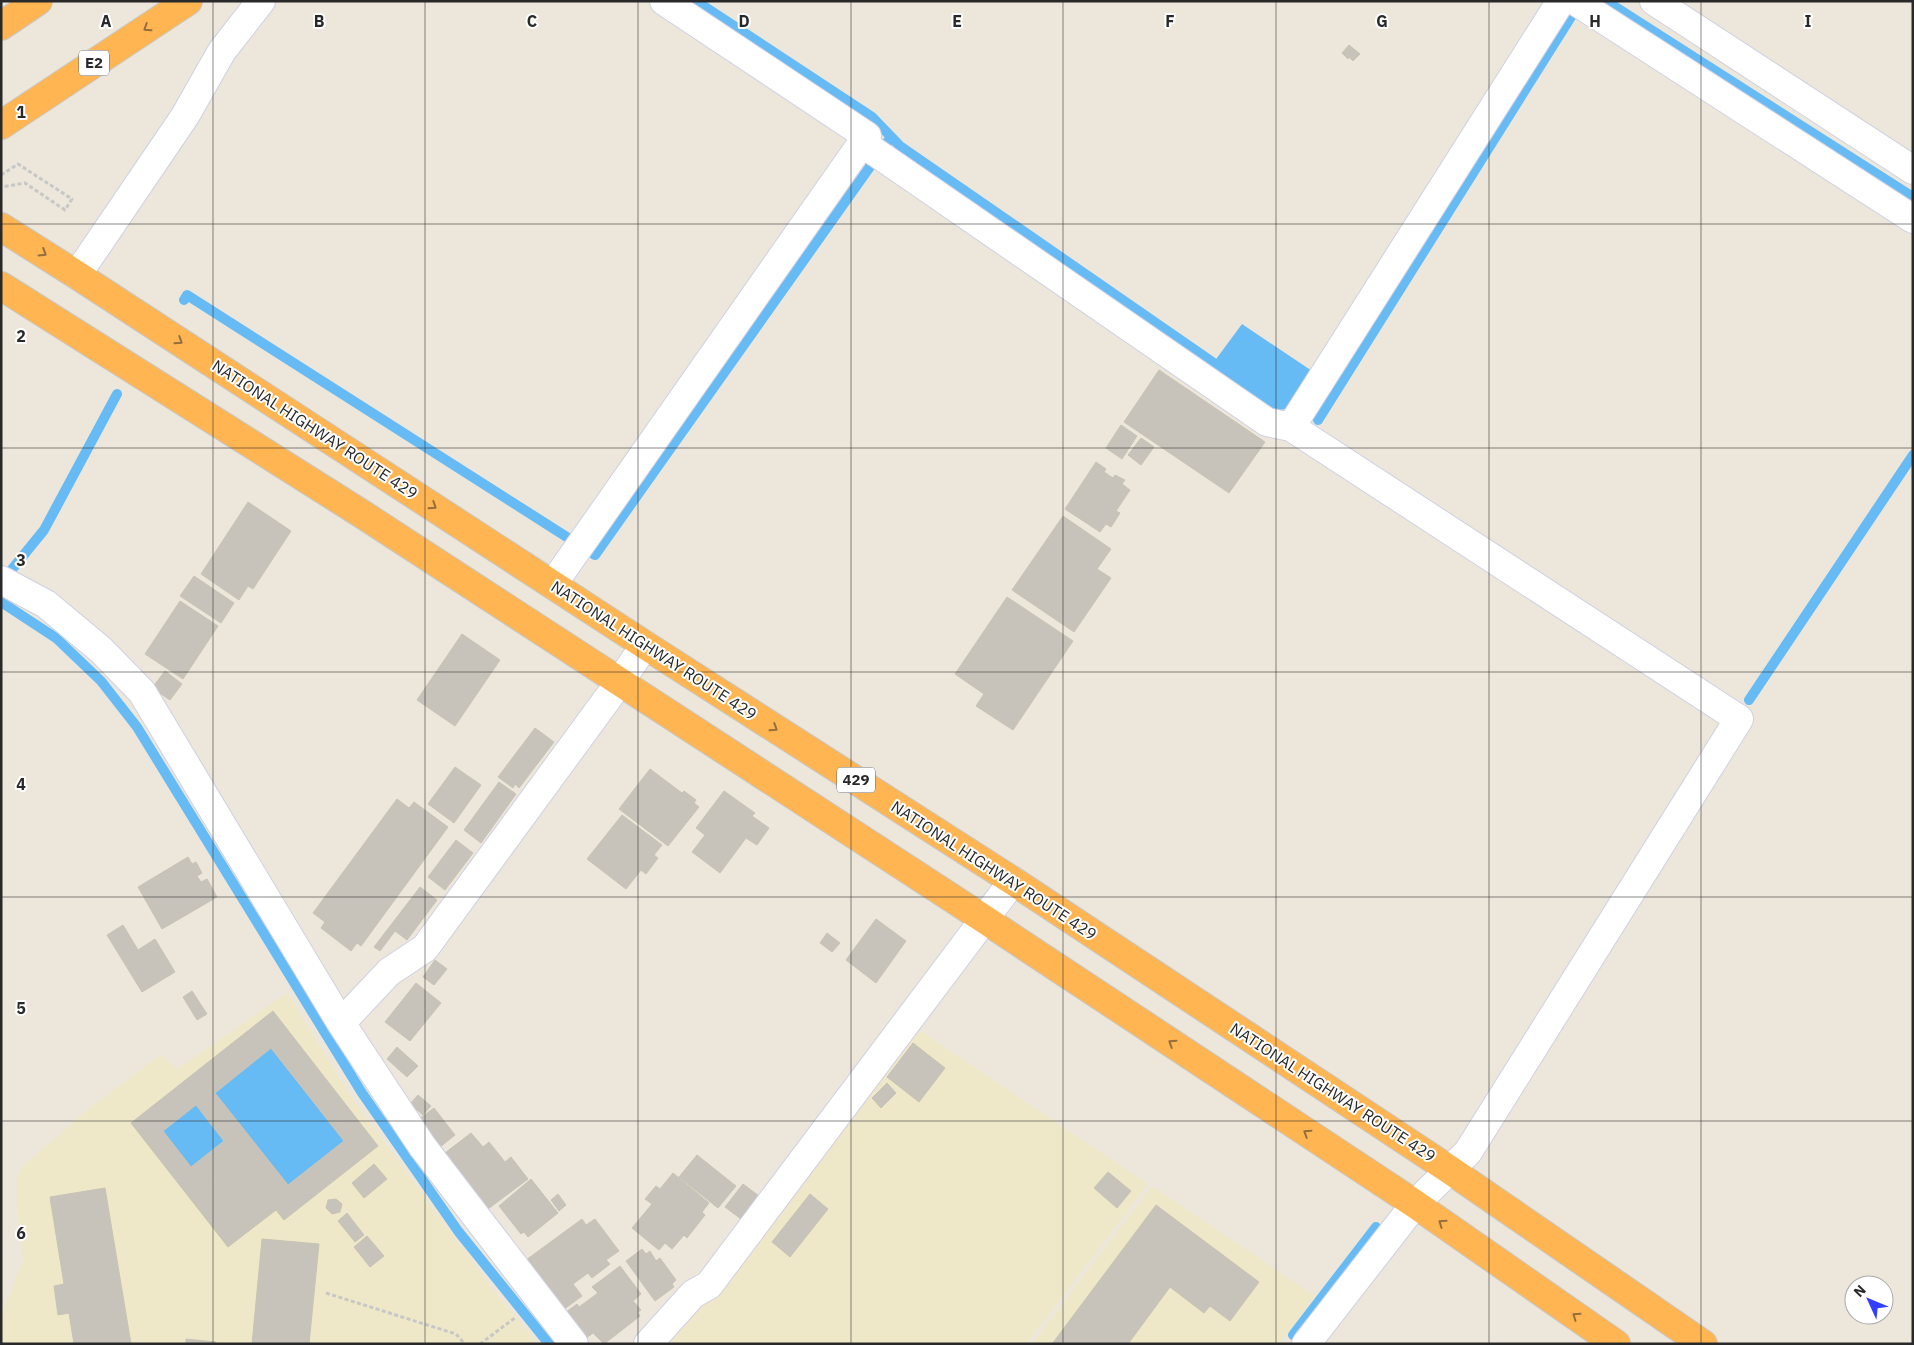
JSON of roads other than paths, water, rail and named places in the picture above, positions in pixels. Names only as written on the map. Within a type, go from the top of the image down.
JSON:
[{"type":"highway","points":[[1,26],[38,1]]},
{"type":"highway","name":"E2","points":[[1,124],[188,1]]},
{"type":"highway","name":"NATIONAL HIGHWAY ROUTE 429","points":[[1,227],[77,274],[645,645],[1013,881],[1450,1170],[1703,1344]]},
{"type":"highway","points":[[1,286],[362,514],[984,920],[1415,1204],[1616,1344]]},
{"type":"street","points":[[77,274],[185,116],[222,51],[260,1]]},
{"type":"street","points":[[664,1],[867,136],[872,150],[1268,422],[1301,412],[1574,4],[1913,219]]},
{"type":"street","points":[[1654,1],[1913,170]]},
{"type":"street","points":[[553,584],[872,150]]},
{"type":"street","points":[[1301,412],[1739,719],[1468,1152],[1415,1204],[1306,1344]]},
{"type":"street","points":[[1,580],[46,604],[101,650],[142,692],[341,1023],[422,1146],[574,1344]]},
{"type":"street","points":[[341,1023],[389,972],[426,948],[645,645]]},
{"type":"street","points":[[648,1344],[693,1294],[709,1285],[1013,881]]},
{"type":"water","points":[[1242,324],[1312,371],[1285,409],[1272,412],[1208,370]]},
{"type":"water","points":[[271,1048],[344,1141],[288,1185],[215,1093]]},
{"type":"water","points":[[196,1105],[224,1141],[191,1167],[163,1131]]},
{"type":"waterway","points":[[696,1],[872,117],[900,146],[1224,370]]},
{"type":"waterway","points":[[1606,1],[1913,197]]},
{"type":"waterway","points":[[1318,420],[1574,12],[1582,6]]},
{"type":"waterway","points":[[184,300],[187,295],[595,555],[891,137]]},
{"type":"waterway","points":[[9,573],[44,530],[117,394]]},
{"type":"waterway","points":[[1308,404],[1325,408]]},
{"type":"waterway","points":[[1749,700],[1913,455]]},
{"type":"waterway","points":[[1,602],[56,638],[101,681],[137,727],[362,1093],[458,1231],[549,1344]]},
{"type":"waterway","points":[[1293,1335],[1376,1227]]}]
